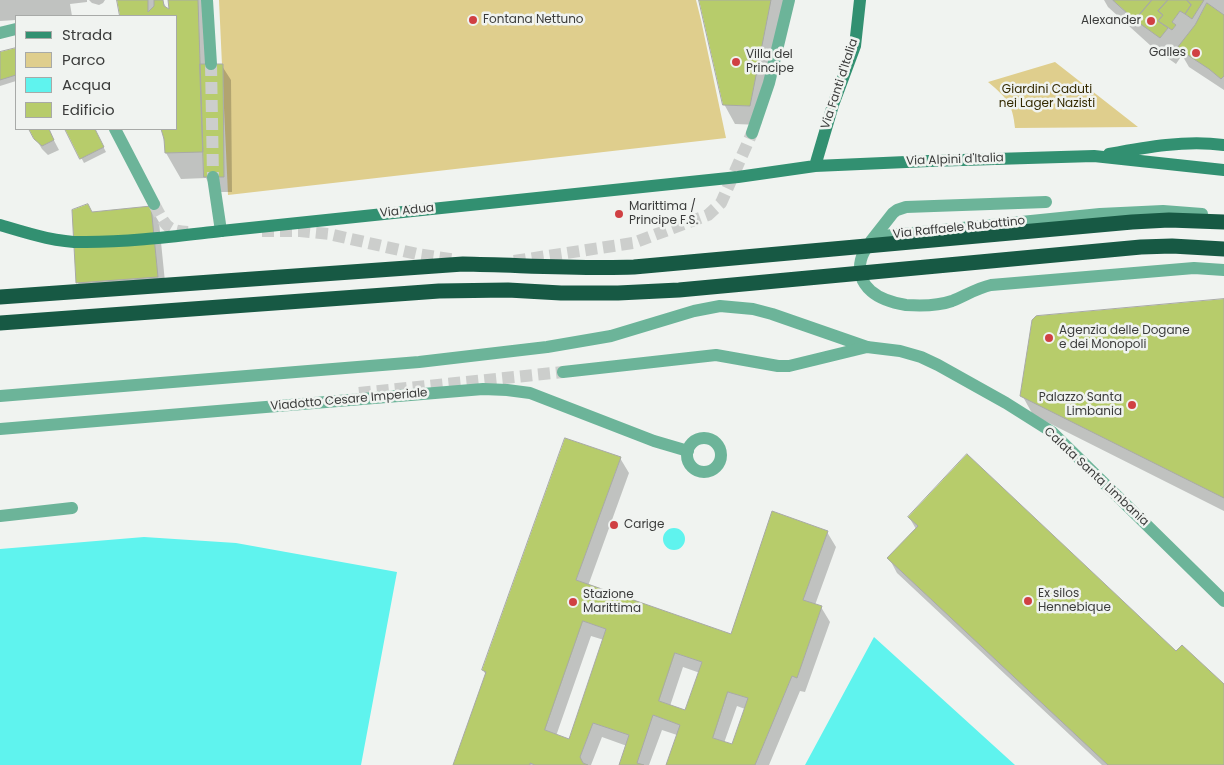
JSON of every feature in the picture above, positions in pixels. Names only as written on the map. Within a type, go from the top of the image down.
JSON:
[{"type":"highway","points":[[0,298],[463,264],[520,264],[590,268],[634,267],[1132,222],[1223,218]]},
{"type":"highway","points":[[0,323],[439,291],[508,290],[618,294],[1141,247],[1172,246],[1224,249]]},
{"type":"main road","name":"Via Fanti d'Italia","points":[[815,166],[833,106],[855,46],[860,0]]},
{"type":"main road","name":"Via Alpini d'Italia","points":[[815,166],[1094,156],[1166,144],[1200,143],[1224,145]]},
{"type":"main road","name":"Via Alpini d'Italia","points":[[1094,156],[1224,170]]},
{"type":"main road","name":"Via Adua","points":[[0,225],[40,236],[85,242],[167,237],[738,177],[815,166]]},
{"type":"street","points":[[207,0],[211,64]]},
{"type":"street","points":[[752,133],[769,83],[788,0]]},
{"type":"street","points":[[0,32],[15,29]]},
{"type":"street","points":[[116,130],[154,204]]},
{"type":"street","points":[[213,177],[220,231]]},
{"type":"street","points":[[1046,202],[906,207],[897,210],[866,248],[860,262],[864,284],[880,297],[905,305],[938,304],[952,301],[991,285],[1194,268],[1224,270]]},
{"type":"street","name":"Via Raffaele Rubattino","points":[[872,242],[883,236],[1100,214],[1164,211],[1223,218]]},
{"type":"street","points":[[0,396],[419,362],[547,347],[611,336],[694,311],[720,306],[753,309],[772,314],[867,347]]},
{"type":"street","points":[[563,372],[716,355],[778,366],[789,366],[867,347]]},
{"type":"street","name":"Calata Santa Limbania","points":[[867,347],[900,350],[920,357],[1006,403],[1052,432],[1224,601]]},
{"type":"street","name":"Viadotto Cesare Imperiale","points":[[0,429],[483,389],[507,390],[539,396],[654,441],[688,451]]},
{"type":"street","points":[[713,437],[721,454],[718,465],[713,469],[702,472],[692,467],[687,457],[688,451],[693,442],[702,438],[713,437]]},
{"type":"street","points":[[0,516],[72,508]]},
{"type":"green space","points":[[219,0],[696,0],[726,138],[228,195]]},
{"type":"green space","name":"Giardini Caduti nei Lager Nazisti","points":[[1055,62],[1138,127],[1015,128],[1010,107],[1000,92],[988,82]]},
{"type":"water","points":[[670,528],[678,528],[685,535],[685,543],[678,550],[670,550],[663,543],[663,535]]},
{"type":"water","points":[[144,537],[236,543],[397,572],[361,765],[0,765],[0,549]]},
{"type":"water","points":[[874,637],[1015,765],[805,765]]},
{"type":"building","points":[[117,0],[148,0],[148,12],[154,6],[154,0],[163,0],[164,6],[169,9],[168,0],[198,0],[203,152],[165,153],[161,130],[178,130],[178,15],[120,15]]},
{"type":"building","name":"Villa del Principe","points":[[699,0],[771,0],[750,106],[723,105]]},
{"type":"building","points":[[1113,0],[1152,0],[1135,20]]},
{"type":"building","points":[[1152,0],[1168,0],[1158,11],[1163,15],[1158,21],[1168,28],[1160,38],[1135,20]]},
{"type":"building","points":[[1168,0],[1187,0],[1191,5],[1185,14],[1180,11],[1172,22],[1176,25],[1172,30],[1158,21],[1163,15],[1158,11]]},
{"type":"building","points":[[1187,0],[1204,0],[1192,19],[1185,14],[1191,5]]},
{"type":"building","points":[[1207,3],[1224,15],[1224,76],[1221,79],[1177,48],[1195,25]]},
{"type":"building","points":[[15,48],[15,75],[0,80],[0,52]]},
{"type":"building","points":[[200,64],[223,64],[224,177],[204,177]]},
{"type":"building","points":[[30,130],[49,130],[54,140],[42,146],[34,139]]},
{"type":"building","points":[[66,130],[96,130],[104,147],[80,159]]},
{"type":"building","points":[[88,204],[92,212],[151,206],[158,277],[76,283],[72,210]]},
{"type":"building","name":"Palazzo Santa Limbania","points":[[1224,299],[1224,498],[1020,396],[1032,320],[1036,316]]},
{"type":"building","name":"Stazione Marittima","points":[[565,438],[621,457],[576,580],[731,634],[772,511],[828,531],[803,600],[822,606],[797,678],[792,676],[755,765],[666,765],[680,725],[653,715],[637,763],[644,765],[619,765],[629,735],[593,723],[580,757],[583,763],[588,765],[535,765],[530,763],[530,765],[453,765],[486,672],[482,670]],"holes":[[[583,621],[606,629],[569,739],[545,730]],[[675,653],[702,662],[685,710],[659,701]],[[728,692],[748,698],[732,744],[713,738]]]},
{"type":"building","name":"Ex silos Hennebique","points":[[967,454],[1176,651],[1182,645],[1224,684],[1224,765],[1108,765],[887,558],[918,526],[908,517]]},
{"type":"tunnel","points":[[211,64],[213,177]]},
{"type":"tunnel","points":[[514,261],[633,243],[708,215],[721,203],[752,133]]},
{"type":"tunnel","points":[[154,204],[167,225],[182,232],[190,232]]},
{"type":"tunnel","points":[[262,231],[300,231],[329,234],[417,254],[457,260]]},
{"type":"tunnel","points":[[359,393],[563,372]]},
{"type":"place","name":"Fontana Nettuno","points":[[473,20]]},
{"type":"place","name":"Alexander","points":[[1151,21]]},
{"type":"place","name":"Galles","points":[[1196,53]]},
{"type":"place","name":"Villa del Principe","points":[[736,62]]},
{"type":"place","name":"Marittima / Principe F.S.","points":[[619,214]]},
{"type":"place","name":"Agenzia delle Dogane e dei Monopoli","points":[[1049,338]]},
{"type":"place","name":"Palazzo Santa Limbania","points":[[1132,405]]},
{"type":"place","name":"Carige","points":[[614,525]]},
{"type":"place","name":"Ex silos Hennebique","points":[[1028,601]]},
{"type":"place","name":"Stazione Marittima","points":[[573,602]]}]
